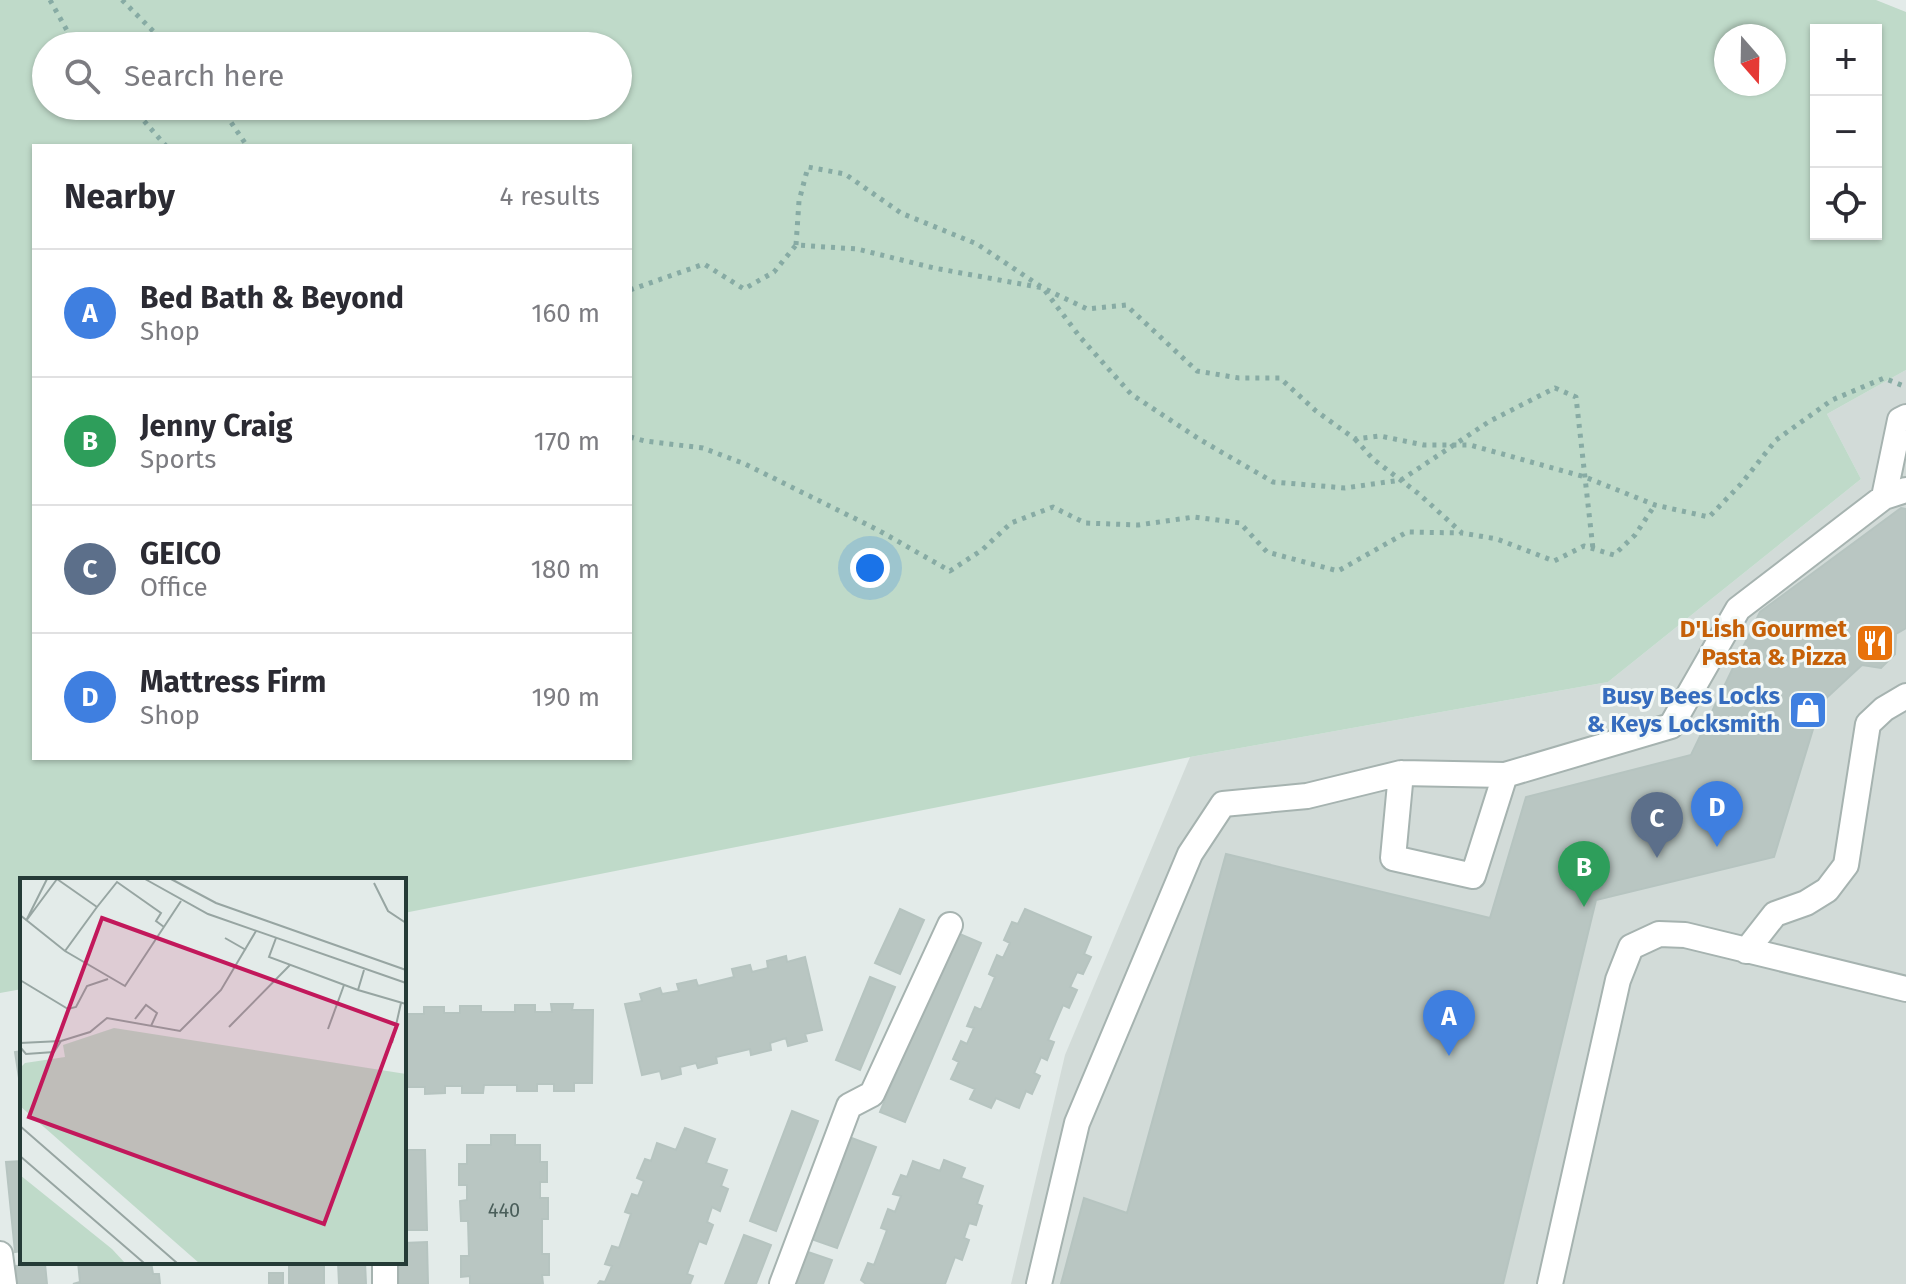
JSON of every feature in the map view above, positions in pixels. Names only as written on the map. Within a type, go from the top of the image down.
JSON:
[{"type":"street","points":[[1039,1284],[1077,1123],[1190,854],[1223,804],[1307,796],[1401,773],[1505,775],[1671,726],[1738,609],[1895,494],[1900,420],[1906,417]]},
{"type":"street","points":[[1746,951],[1775,914],[1806,903],[1827,890],[1846,865],[1868,724],[1884,709],[1906,696]]},
{"type":"street","points":[[1401,773],[1393,858],[1473,876],[1505,775]]},
{"type":"street","points":[[782,1284],[849,1106],[872,1094],[950,925]]},
{"type":"street","points":[[1550,1284],[1618,980],[1631,947],[1659,934],[1685,935],[1906,989]]},
{"type":"street","points":[[0,1254],[4,1284]]},
{"type":"path","points":[[50,0],[68,32]]},
{"type":"path","points":[[122,0],[154,32]]},
{"type":"path","points":[[143,120],[164,144]]},
{"type":"path","points":[[229,120],[246,144]]},
{"type":"path","points":[[632,289],[704,264],[744,289],[774,272],[796,245],[799,201],[808,167],[845,174],[901,213],[977,244],[1043,288],[1087,309],[1126,305],[1197,371],[1239,378],[1280,378],[1462,533]]},
{"type":"path","points":[[796,245],[857,249],[934,268],[1043,288],[1080,337],[1131,394],[1199,439],[1273,482],[1345,488],[1401,480],[1490,421],[1555,388],[1576,397],[1593,549]]},
{"type":"path","points":[[1355,439],[1380,436],[1424,445],[1470,445],[1585,477],[1655,505],[1709,517],[1741,484],[1776,440],[1832,400],[1884,378],[1906,387]]},
{"type":"path","points":[[632,438],[703,448],[745,464],[878,530],[950,571],[982,550],[1011,523],[1053,507],[1085,523],[1138,525],[1194,517],[1240,523],[1267,552],[1338,571],[1407,532],[1462,533],[1497,539],[1554,561],[1584,546],[1614,555],[1635,535],[1655,505]]},
{"type":"shaded area","points":[[1906,370],[1906,1284],[1011,1284],[1065,1055],[1190,757],[1608,682],[1861,479],[1827,414]]},
{"type":"green space","points":[[0,0],[1876,0],[1906,12],[1906,370],[1827,414],[1861,479],[1608,682],[1190,757],[406,913],[406,878],[20,878],[20,989],[0,993]]},
{"type":"building","points":[[1901,508],[1906,509],[1906,628],[1896,634],[1895,654],[1881,668],[1862,665],[1821,703],[1774,857],[1596,900],[1503,1284],[1061,1284],[1084,1198],[1127,1213],[1226,854],[1490,918],[1526,797],[1691,755],[1760,612]]},
{"type":"building","points":[[900,909],[924,920],[900,974],[875,963]]},
{"type":"building","points":[[1025,909],[1091,937],[1084,954],[1091,957],[1083,974],[1077,972],[1070,987],[1077,990],[1069,1008],[1063,1005],[1048,1040],[1054,1042],[1047,1060],[1041,1057],[1034,1073],[1040,1076],[1032,1094],[1026,1091],[1019,1108],[996,1098],[991,1108],[970,1099],[975,1089],[951,1079],[959,1062],[953,1059],[961,1041],[967,1044],[974,1028],[967,1026],[975,1007],[981,1010],[995,977],[989,974],[997,955],[1003,958],[1010,943],[1004,940],[1012,922],[1018,924]]},
{"type":"building","points":[[955,932],[981,943],[905,1122],[880,1112]]},
{"type":"building","points":[[786,956],[787,962],[805,957],[822,1030],[805,1034],[807,1041],[788,1046],[786,1038],[770,1043],[771,1050],[751,1055],[750,1049],[716,1057],[717,1063],[698,1068],[696,1063],[680,1067],[681,1074],[662,1079],[660,1071],[642,1075],[625,1004],[642,1001],[640,994],[660,988],[662,994],[679,991],[677,984],[696,980],[698,986],[734,977],[732,969],[750,965],[752,972],[768,968],[767,961]]},
{"type":"building","points":[[870,977],[895,987],[860,1070],[836,1060]]},
{"type":"building","points":[[551,1004],[573,1004],[572,1010],[593,1010],[592,1083],[574,1083],[574,1091],[554,1091],[554,1084],[537,1084],[537,1091],[517,1091],[517,1085],[484,1085],[483,1093],[462,1093],[462,1086],[445,1086],[445,1093],[425,1094],[425,1087],[406,1087],[406,1014],[424,1014],[424,1007],[444,1007],[444,1013],[460,1013],[460,1006],[481,1006],[481,1012],[515,1012],[515,1005],[535,1005],[535,1012],[552,1012]]},
{"type":"building","points":[[20,1051],[20,1078],[19,1078],[15,1052]]},
{"type":"building","points":[[792,1111],[818,1121],[776,1231],[750,1221]]},
{"type":"building","points":[[685,1128],[715,1139],[706,1163],[727,1170],[721,1186],[728,1189],[720,1211],[712,1207],[707,1222],[713,1225],[706,1244],[699,1241],[687,1274],[693,1276],[690,1284],[598,1284],[605,1282],[612,1266],[605,1264],[612,1246],[619,1248],[631,1214],[625,1212],[632,1194],[638,1196],[644,1181],[637,1178],[645,1159],[651,1161],[657,1143],[676,1150]]},
{"type":"building","points":[[491,1135],[515,1135],[515,1145],[540,1145],[540,1162],[547,1162],[547,1182],[540,1182],[540,1198],[548,1198],[548,1219],[542,1219],[542,1254],[549,1254],[549,1275],[542,1275],[543,1284],[470,1284],[470,1276],[461,1277],[461,1256],[469,1256],[468,1221],[461,1221],[460,1201],[467,1200],[467,1185],[459,1185],[459,1164],[467,1164],[467,1145],[491,1145]]},
{"type":"building","points":[[849,1137],[876,1147],[837,1248],[811,1239]]},
{"type":"building","points":[[406,1150],[425,1150],[427,1230],[406,1230]]},
{"type":"building","points":[[944,1160],[965,1168],[961,1178],[983,1186],[977,1204],[982,1206],[976,1225],[969,1223],[964,1238],[969,1240],[962,1260],[955,1257],[945,1284],[866,1284],[861,1280],[868,1263],[874,1265],[887,1230],[881,1228],[888,1209],[895,1212],[901,1196],[893,1194],[901,1175],[907,1177],[913,1161],[940,1171]]},
{"type":"building","points":[[20,1161],[20,1251],[15,1252],[6,1162]]},
{"type":"building","points":[[744,1235],[771,1245],[756,1284],[725,1284]]},
{"type":"building","points":[[427,1242],[428,1284],[399,1284],[399,1264],[406,1264],[406,1243]]},
{"type":"building","points":[[805,1251],[832,1260],[823,1284],[792,1284]]},
{"type":"building","points":[[45,1264],[47,1284],[17,1284],[16,1266]]},
{"type":"building","points":[[78,1264],[151,1264],[153,1274],[159,1274],[160,1284],[73,1284],[80,1282]]},
{"type":"building","points":[[289,1264],[324,1264],[324,1284],[289,1284]]},
{"type":"building","points":[[338,1264],[365,1264],[366,1284],[339,1284]]},
{"type":"building","points":[[269,1273],[283,1273],[283,1284],[269,1284]]},
{"type":"place","name":"D'Lish Gourmet Pasta & Pizza","points":[[1875,643]]},
{"type":"place","name":"Busy Bees Locks & Keys Locksmith","points":[[1808,710]]},
{"type":"place","name":"Mattress Firm","points":[[1717,847]]},
{"type":"place","name":"GEICO","points":[[1657,858]]},
{"type":"place","name":"Jenny Craig","points":[[1584,907]]},
{"type":"place","name":"Bed Bath & Beyond","points":[[1449,1056]]}]
